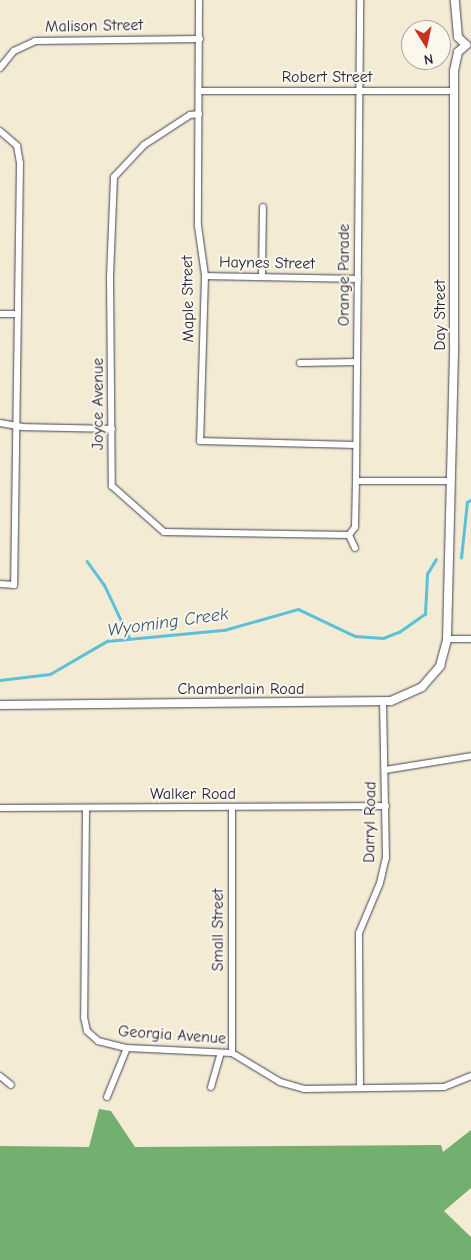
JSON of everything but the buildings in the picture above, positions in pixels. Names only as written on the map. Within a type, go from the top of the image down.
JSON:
[{"type":"street","name":"Maple Street","points":[[199,0],[198,226],[205,276],[200,441],[356,446]]},
{"type":"street","name":"Orange Parade","points":[[349,535],[355,528],[356,481],[360,0]]},
{"type":"street","name":"Day Street","points":[[447,639],[454,343],[455,60],[468,44],[458,37],[455,0]]},
{"type":"street","name":"Malison Street","points":[[0,68],[14,50],[41,40],[200,39]]},
{"type":"street","name":"Robert Street","points":[[200,91],[454,91]]},
{"type":"street","name":"Joyce Avenue","points":[[199,114],[190,115],[144,146],[114,177],[110,277],[112,486],[164,532],[349,535]]},
{"type":"street","points":[[0,131],[13,139],[19,154],[14,584],[0,584]]},
{"type":"street","points":[[262,276],[263,207]]},
{"type":"street","name":"Haynes Street","points":[[205,276],[358,279]]},
{"type":"street","points":[[0,314],[18,314]]},
{"type":"street","points":[[300,362],[358,362]]},
{"type":"street","points":[[0,423],[112,429]]},
{"type":"street","points":[[356,481],[450,481]]},
{"type":"street","points":[[349,535],[355,548]]},
{"type":"street","points":[[447,639],[471,639]]},
{"type":"street","name":"Chamberlain Road","points":[[0,705],[383,702],[407,696],[428,681],[440,666],[447,639]]},
{"type":"street","name":"Darryl Road","points":[[360,1088],[359,932],[383,872],[386,806],[383,702]]},
{"type":"street","points":[[385,770],[471,756]]},
{"type":"street","name":"Walker Road","points":[[0,808],[386,806]]},
{"type":"street","name":"Georgia Avenue","points":[[86,808],[85,1025],[98,1042],[127,1048],[232,1053],[294,1087],[444,1086],[471,1076]]},
{"type":"street","name":"Small Street","points":[[232,808],[232,1053]]},
{"type":"street","points":[[106,1097],[127,1048]]},
{"type":"street","points":[[211,1087],[221,1053]]},
{"type":"street","points":[[0,1076],[10,1085]]},
{"type":"green space","points":[[99,1109],[111,1111],[135,1147],[441,1145],[443,1152],[471,1130],[471,1188],[444,1211],[471,1237],[471,1260],[0,1260],[0,1146],[89,1147]]},
{"type":"waterway","name":"Wyoming Creek","points":[[461,558],[467,502],[471,500]]},
{"type":"waterway","name":"Wyoming Creek","points":[[0,680],[50,674],[107,641],[224,630],[298,609],[355,636],[383,638],[399,632],[425,614],[427,574],[436,559]]},
{"type":"waterway","points":[[87,561],[104,584],[129,637]]}]
